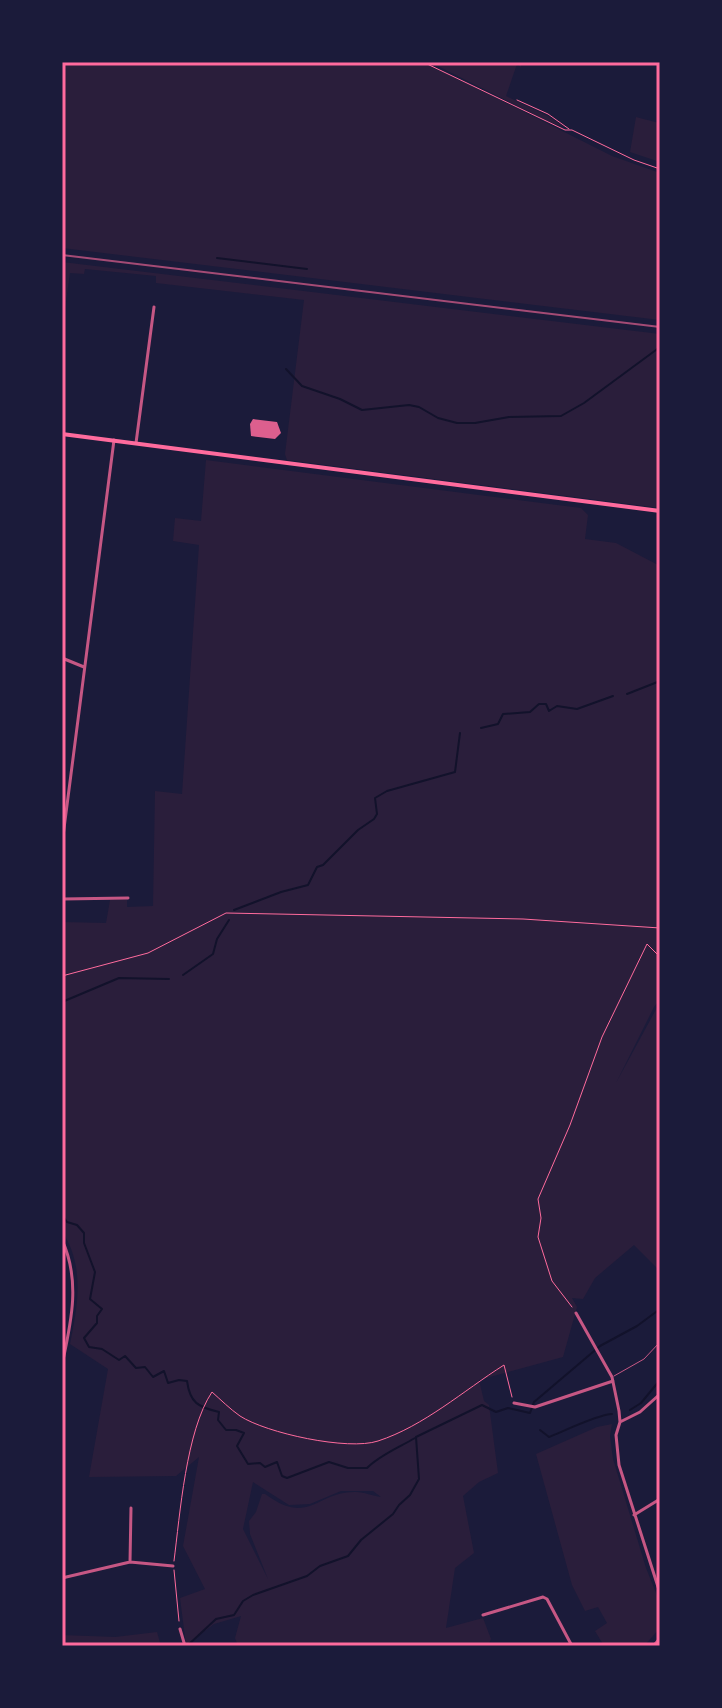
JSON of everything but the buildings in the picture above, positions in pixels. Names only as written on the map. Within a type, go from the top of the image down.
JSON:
[{"type":"main road","points":[[62,434],[660,511]]},
{"type":"street","points":[[136,443],[154,307]]},
{"type":"street","points":[[62,844],[114,440]]},
{"type":"street","points":[[62,658],[85,667]]},
{"type":"street","points":[[62,899],[128,898]]},
{"type":"street","points":[[62,1240],[71,1263],[74,1287],[62,1365]]},
{"type":"street","points":[[576,1313],[613,1379],[620,1422],[616,1435],[619,1465],[660,1593]]},
{"type":"street","points":[[514,1403],[532,1407],[613,1379]]},
{"type":"street","points":[[620,1422],[640,1412],[660,1394]]},
{"type":"street","points":[[634,1515],[660,1499]]},
{"type":"street","points":[[130,1562],[131,1508]]},
{"type":"street","points":[[62,1578],[130,1562],[173,1566]]},
{"type":"street","points":[[483,1615],[543,1597],[547,1599],[572,1646]]},
{"type":"street","points":[[180,1629],[184,1645]]},
{"type":"street","points":[[654,1646],[660,1639]]},
{"type":"lane","points":[[613,1379],[644,1359],[660,1342]]},
{"type":"path","points":[[423,62],[565,130],[572,130]]},
{"type":"path","points":[[517,100],[548,114],[572,130],[660,169]]},
{"type":"path","points":[[62,976],[148,953],[226,913],[523,919],[660,928]]},
{"type":"path","points":[[576,1313],[552,1281],[538,1237],[541,1218],[538,1199],[570,1125],[602,1037],[647,944],[660,957]]},
{"type":"path","points":[[180,1629],[173,1566],[187,1472],[202,1410],[212,1392],[242,1417],[257,1423],[287,1434],[348,1445],[376,1442],[429,1416],[504,1365],[514,1403]]},
{"type":"shaded area","points":[[62,62],[425,62],[612,156],[660,173],[660,320],[62,248]]},
{"type":"shaded area","points":[[430,62],[521,62],[521,67],[517,64],[506,96],[564,127],[549,122]]},
{"type":"shaded area","points":[[636,117],[659,123],[660,162],[630,152]]},
{"type":"shaded area","points":[[62,262],[660,334],[660,508],[287,460],[285,454],[304,300],[156,283],[156,276],[85,269],[84,274],[70,273],[62,330]]},
{"type":"shaded area","points":[[206,460],[581,508],[588,515],[585,539],[616,543],[660,566],[660,999],[616,1083],[660,1002],[660,1271],[634,1245],[595,1278],[583,1299],[572,1298],[577,1307],[563,1357],[479,1380],[484,1401],[489,1405],[498,1473],[479,1482],[463,1496],[474,1553],[455,1568],[446,1628],[483,1618],[491,1639],[488,1646],[238,1646],[235,1638],[241,1616],[214,1624],[186,1645],[180,1598],[205,1589],[183,1546],[199,1457],[176,1476],[89,1477],[108,1369],[70,1344],[78,1286],[74,1258],[62,1231],[62,922],[106,923],[110,900],[127,900],[127,907],[153,906],[155,791],[182,794],[199,545],[173,541],[175,518],[201,521]],"holes":[[[253,1482],[289,1505],[310,1504],[341,1491],[373,1491],[381,1497],[359,1492],[342,1493],[303,1508],[293,1507],[280,1503],[262,1494],[256,1512],[249,1521],[250,1534],[268,1579],[243,1529]]]},
{"type":"shaded area","points":[[612,1424],[613,1459],[646,1568],[660,1603],[660,1628],[644,1646],[604,1646],[595,1631],[607,1623],[598,1607],[585,1611],[572,1585],[536,1454],[597,1427]]},
{"type":"shaded area","points":[[157,1632],[161,1646],[62,1646],[62,1635],[115,1637]]},
{"type":"waterway","points":[[217,258],[307,269]]},
{"type":"waterway","points":[[286,369],[302,386],[362,410],[409,405],[438,418],[457,423],[475,423],[509,417],[561,416],[584,403],[660,347]]},
{"type":"waterway","points":[[627,694],[660,681]]},
{"type":"waterway","points":[[481,728],[498,724],[503,714],[530,712],[539,704],[546,704],[549,711],[557,706],[577,709],[613,696]]},
{"type":"waterway","points":[[234,910],[308,885],[317,867],[374,819],[377,814],[375,798],[387,791],[455,772],[460,733]]},
{"type":"waterway","points":[[183,975],[213,954],[217,939],[229,920]]},
{"type":"waterway","points":[[62,1002],[119,978],[169,979]]},
{"type":"waterway","points":[[62,1215],[84,1233],[84,1243],[95,1272],[90,1299],[102,1309],[97,1323],[84,1338],[89,1347],[102,1349],[119,1360],[125,1356],[136,1368],[145,1367],[153,1377],[164,1371],[168,1383],[187,1381],[196,1403],[219,1412],[218,1420],[226,1430],[244,1433],[237,1446],[248,1464],[260,1463],[265,1467],[277,1462],[282,1476],[287,1478],[329,1462],[348,1468],[367,1468],[383,1455],[415,1438]]},
{"type":"waterway","points":[[187,1646],[216,1619],[234,1615],[243,1601],[253,1595],[307,1576],[320,1566],[348,1556],[410,1495],[419,1479],[416,1437],[482,1405],[496,1412],[508,1408],[530,1413],[534,1402],[600,1346],[660,1309]]},
{"type":"waterway","points":[[630,1410],[641,1403],[660,1380]]},
{"type":"waterway","points":[[540,1430],[549,1437],[612,1414]]},
{"type":"railway","points":[[62,255],[660,327]]}]
